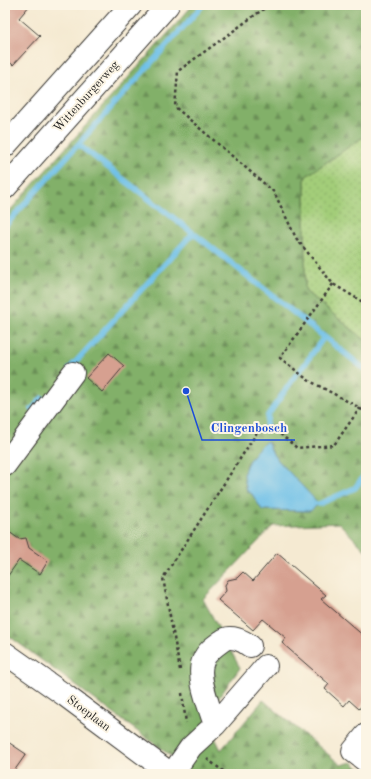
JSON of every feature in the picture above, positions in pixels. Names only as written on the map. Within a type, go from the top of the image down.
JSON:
[{"type":"street","points":[[5,146],[131,5]]},
{"type":"street","name":"Wittenburgerweg","points":[[5,188],[168,5]]},
{"type":"street","points":[[5,465],[73,374]]},
{"type":"street","points":[[215,725],[201,679],[202,661],[212,648],[224,639],[243,640],[250,646]]},
{"type":"street","name":"Stoeplaan","points":[[5,653],[172,774]]},
{"type":"street","points":[[172,774],[191,747],[215,725],[266,666]]},
{"type":"street","points":[[366,735],[353,751],[366,761]]},
{"type":"path","points":[[269,5],[178,71],[174,107],[274,192],[296,238],[333,284],[366,304]]},
{"type":"path","points":[[333,284],[280,358],[308,380],[360,408],[366,415]]},
{"type":"path","points":[[180,676],[163,578],[258,431],[272,427],[297,448],[334,445],[360,408]]},
{"type":"path","points":[[182,691],[191,747],[227,774]]},
{"type":"green space","points":[[193,5],[366,5],[366,135],[305,177],[305,291],[366,341],[366,551],[339,523],[273,526],[203,599],[240,668],[205,717],[221,750],[263,700],[341,765],[352,762],[366,774],[195,774],[5,633],[5,216]],"holes":[[[267,441],[274,456],[283,466],[310,511],[263,510],[252,494],[247,491],[245,474],[251,458]]]},
{"type":"green space","points":[[366,135],[366,341],[305,291],[305,177]]},
{"type":"water","points":[[267,441],[274,456],[319,504],[310,511],[262,510],[252,494],[247,491],[244,475],[246,465],[256,451]]},
{"type":"building","points":[[5,5],[30,5],[19,18],[40,36],[13,65],[5,58]]},
{"type":"building","points":[[109,353],[124,366],[102,392],[86,378]]},
{"type":"building","points":[[5,529],[19,539],[26,538],[29,548],[48,561],[40,574],[19,560],[5,580]]},
{"type":"building","points":[[277,553],[326,595],[321,599],[366,638],[366,700],[359,709],[349,700],[344,706],[325,689],[329,684],[282,643],[286,638],[263,619],[253,630],[218,600],[226,591],[225,585],[228,580],[237,578],[243,572],[253,581]]},
{"type":"building","points":[[5,740],[26,754],[12,774],[5,774]]},
{"type":"waterway","points":[[5,226],[203,5]]},
{"type":"waterway","points":[[79,145],[206,243],[366,370]]},
{"type":"waterway","points":[[70,368],[193,233]]},
{"type":"waterway","points":[[300,371],[324,337]]},
{"type":"waterway","points":[[266,426],[268,415],[296,375]]},
{"type":"waterway","points":[[32,409],[42,398]]},
{"type":"waterway","points":[[319,504],[355,488],[366,473]]},
{"type":"place","name":"Clingenbosch","points":[[186,391]]}]
